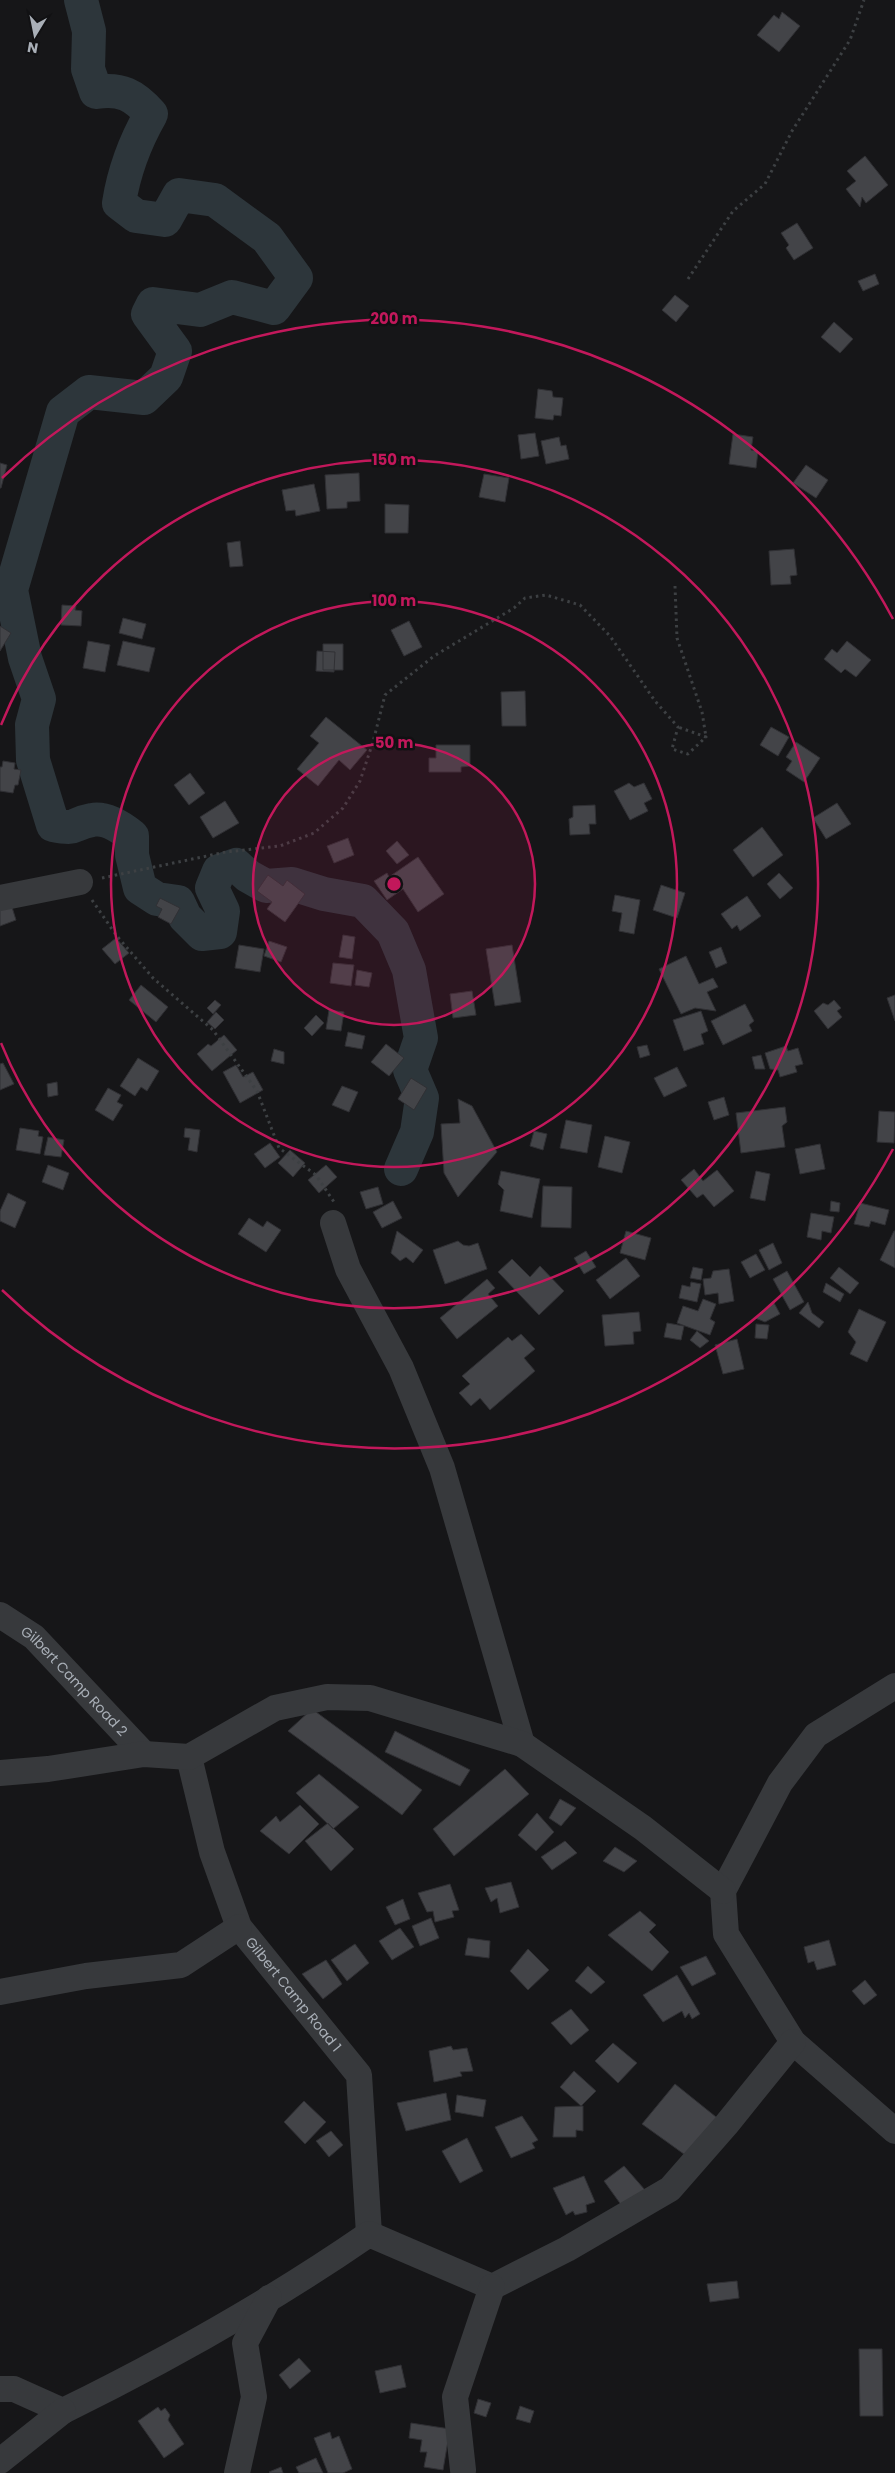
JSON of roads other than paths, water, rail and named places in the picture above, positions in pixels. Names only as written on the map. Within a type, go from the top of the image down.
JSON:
[{"type":"street","points":[[0,898],[80,882]]},
{"type":"street","points":[[333,1223],[348,1269],[401,1368],[442,1468],[522,1744]]},
{"type":"street","name":"Gilbert Camp Road 2","points":[[0,1615],[34,1637],[144,1754]]},
{"type":"street","points":[[895,1686],[816,1735],[780,1783],[724,1891],[726,1934],[793,2042],[895,2131]]},
{"type":"street","points":[[0,1773],[144,1754],[189,1757],[275,1708],[327,1697],[370,1698],[522,1744],[643,1828],[724,1891]]},
{"type":"street","name":"Gilbert Camp Road 1","points":[[189,1757],[212,1852],[238,1927],[359,2076],[369,2234]]},
{"type":"street","points":[[0,1992],[86,1976],[182,1965],[238,1927]]},
{"type":"street","points":[[463,2470],[455,2397],[492,2287],[567,2249],[670,2189],[726,2125],[793,2042]]},
{"type":"street","points":[[0,2461],[63,2411],[133,2377],[308,2276],[369,2234],[492,2287]]},
{"type":"street","points":[[237,2473],[254,2397],[245,2343],[269,2298]]},
{"type":"street","points":[[0,2389],[14,2389],[63,2411]]},
{"type":"waterway","points":[[81,0],[89,31],[88,69],[96,92],[113,91],[126,94],[139,102],[151,114],[131,157],[119,203],[136,216],[165,220],[179,195],[215,200],[267,238],[296,278],[274,308],[232,297],[200,310],[153,304],[148,314],[175,351],[166,377],[144,398],[89,392],[63,412],[11,590],[25,658],[39,699],[32,725],[33,760],[53,825],[71,827],[97,819],[114,824],[128,833],[132,836],[132,855],[140,888],[157,899],[178,902],[185,917],[202,934],[220,932],[223,911],[212,888],[219,871],[236,865],[248,876],[266,886],[292,884],[324,894],[363,901],[393,932],[409,970],[421,1038],[410,1070],[422,1098],[417,1132],[401,1169]]}]
